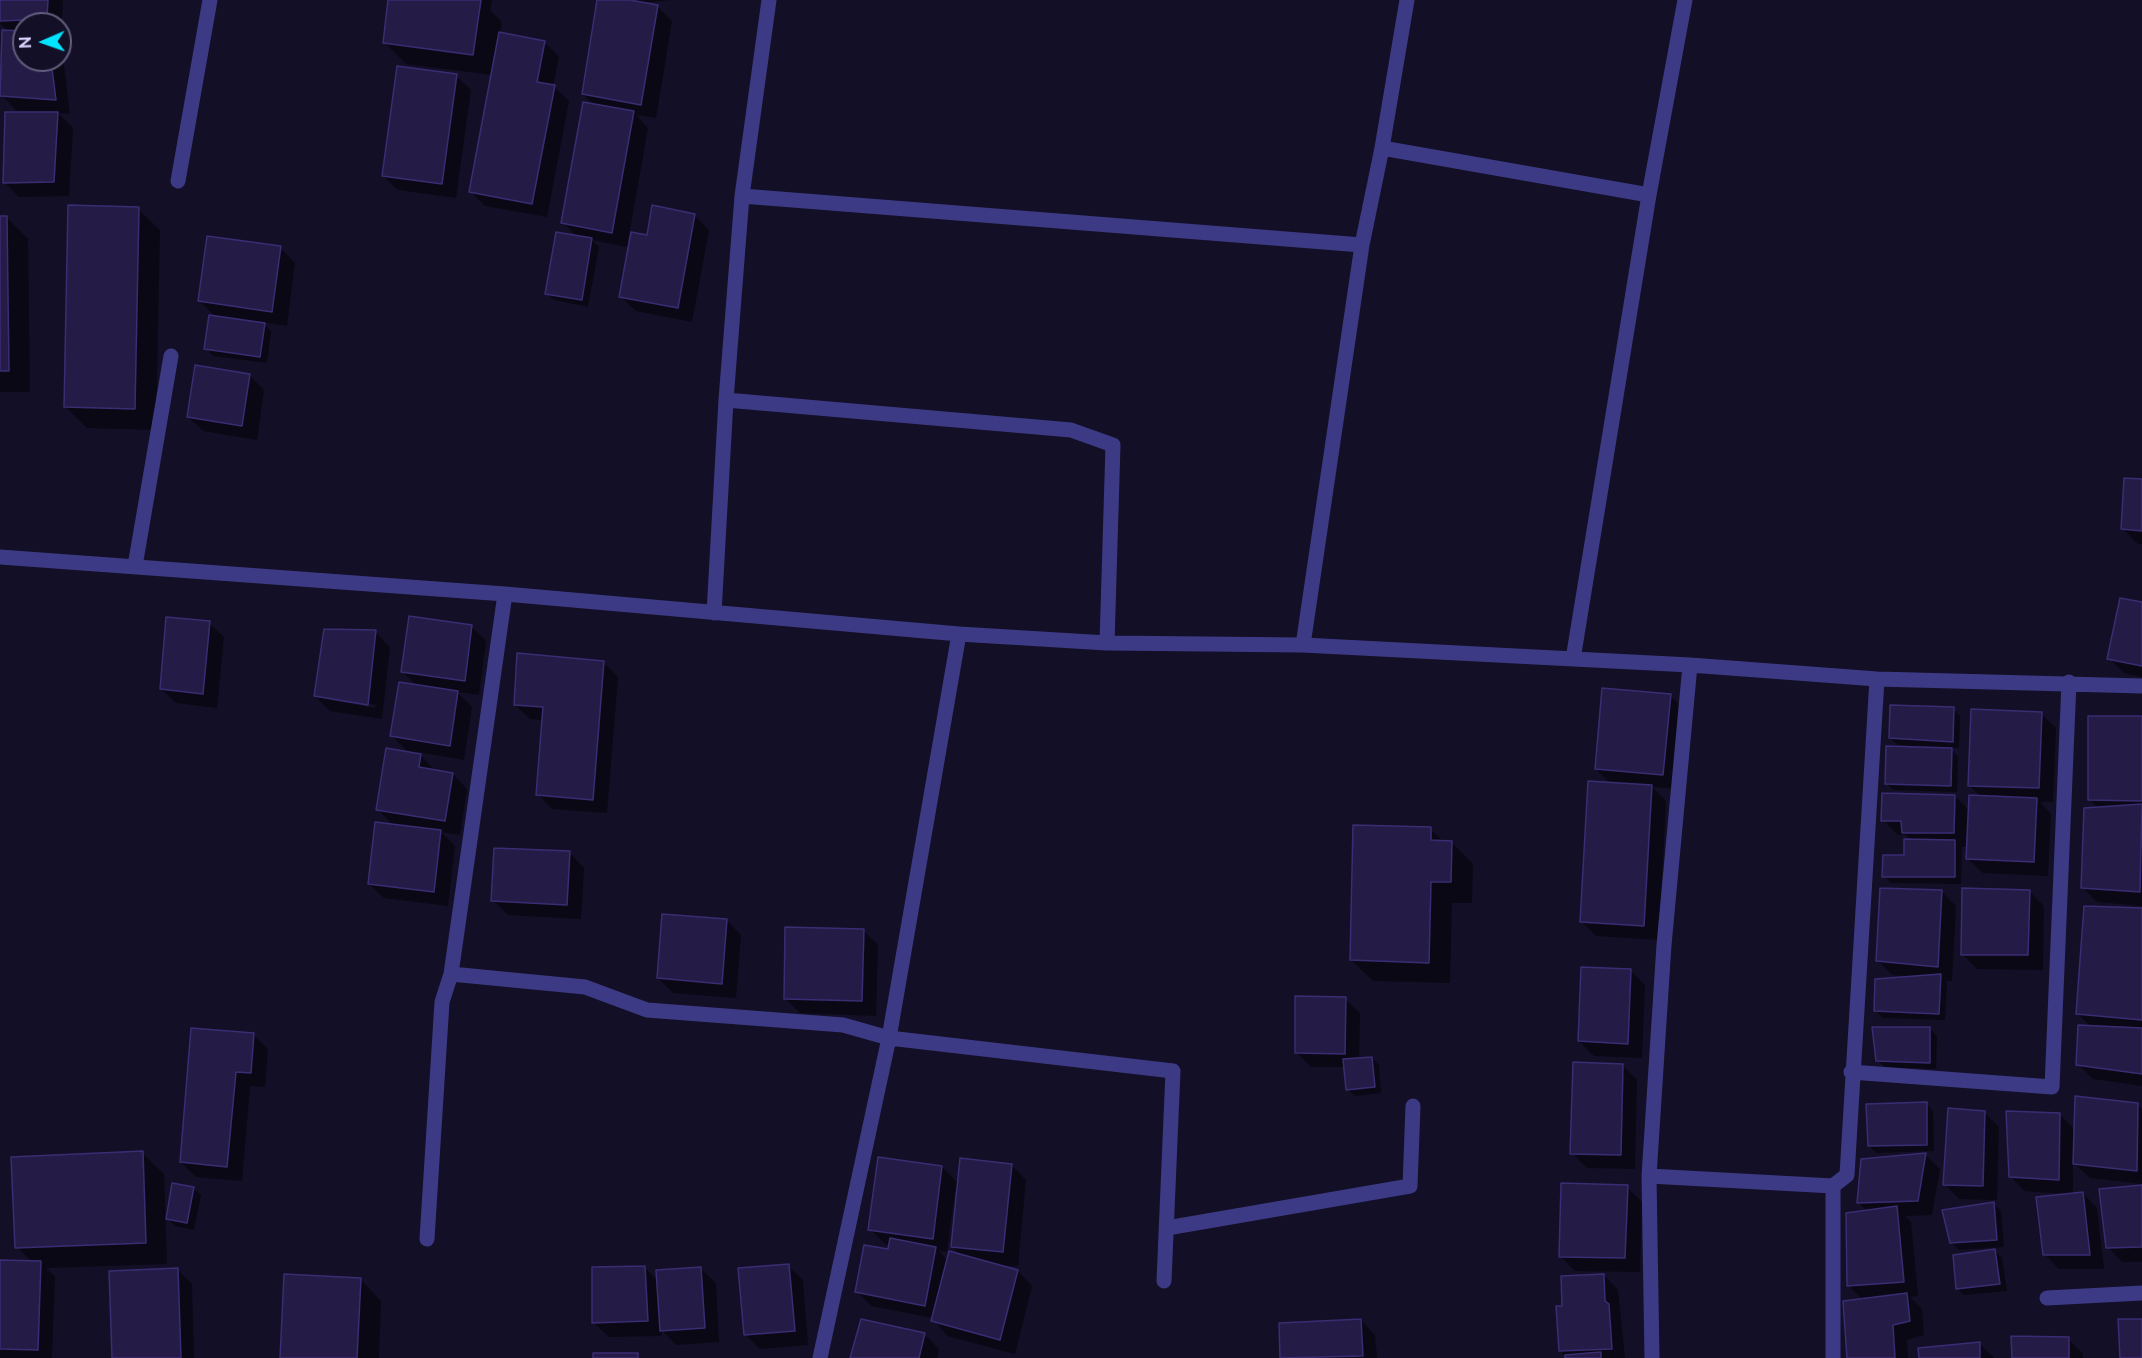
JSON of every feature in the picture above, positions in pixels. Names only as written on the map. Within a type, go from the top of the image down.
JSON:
[{"type":"street","points":[[178,181],[210,0]]},
{"type":"street","points":[[714,614],[726,400],[742,196],[769,0]]},
{"type":"street","points":[[1303,645],[1362,245],[1382,148],[1407,0]]},
{"type":"street","points":[[1573,659],[1649,195],[1685,0]]},
{"type":"street","points":[[1382,148],[1649,195]]},
{"type":"street","points":[[742,196],[1362,245]]},
{"type":"street","points":[[135,566],[171,356]]},
{"type":"street","points":[[726,400],[1071,430],[1113,445],[1107,643]]},
{"type":"street","points":[[0,556],[505,594],[959,634],[1107,643],[1303,645],[1690,665],[1877,678],[2142,686]]},
{"type":"street","points":[[427,1239],[442,1002],[451,974],[505,594]]},
{"type":"street","points":[[820,1358],[889,1038],[959,634]]},
{"type":"street","points":[[1652,1358],[1649,1176],[1664,945],[1690,665]]},
{"type":"street","points":[[1649,1176],[1833,1186],[1847,1175],[1851,1072],[1877,678]]},
{"type":"street","points":[[1851,1072],[2052,1087],[2069,682]]},
{"type":"street","points":[[451,974],[585,987],[646,1010],[843,1025],[889,1038],[1173,1071],[1164,1281]]},
{"type":"street","points":[[1167,1228],[1410,1186],[1413,1106]]},
{"type":"street","points":[[1833,1186],[1833,1358]]},
{"type":"street","points":[[2047,1298],[2142,1293]]},
{"type":"building","points":[[0,0],[48,0],[47,12],[12,12],[12,20],[0,21]]},
{"type":"building","points":[[388,0],[481,0],[473,55],[383,43]]},
{"type":"building","points":[[597,0],[630,0],[658,5],[641,105],[582,94]]},
{"type":"building","points":[[2,30],[12,30],[12,72],[52,72],[56,100],[0,96]]},
{"type":"building","points":[[499,32],[545,41],[537,82],[555,85],[532,204],[469,192]]},
{"type":"building","points":[[397,66],[457,74],[442,184],[382,176]]},
{"type":"building","points":[[583,102],[634,111],[612,233],[561,223]]},
{"type":"building","points":[[5,112],[58,112],[54,182],[3,183]]},
{"type":"building","points":[[68,205],[139,207],[135,409],[64,407]]},
{"type":"building","points":[[652,205],[695,214],[678,308],[619,297],[631,232],[647,235]]},
{"type":"building","points":[[0,216],[7,216],[9,371],[0,371]]},
{"type":"building","points":[[556,232],[592,238],[582,300],[545,294]]},
{"type":"building","points":[[207,236],[281,246],[272,312],[198,301]]},
{"type":"building","points":[[209,315],[265,323],[260,357],[204,349]]},
{"type":"building","points":[[195,365],[250,374],[242,426],[187,417]]},
{"type":"building","points":[[2124,478],[2142,479],[2142,531],[2121,529]]},
{"type":"building","points":[[2120,598],[2142,602],[2142,666],[2107,659]]},
{"type":"building","points":[[409,616],[472,625],[465,681],[401,672]]},
{"type":"building","points":[[166,617],[210,621],[203,694],[160,689]]},
{"type":"building","points":[[324,629],[376,630],[368,705],[314,696]]},
{"type":"building","points":[[517,653],[604,661],[593,800],[536,795],[543,707],[514,705]]},
{"type":"building","points":[[399,682],[458,691],[450,746],[390,736]]},
{"type":"building","points":[[1602,688],[1671,694],[1663,775],[1595,769]]},
{"type":"building","points":[[1890,705],[1954,707],[1953,742],[1889,738]]},
{"type":"building","points":[[1971,709],[2042,712],[2039,788],[1968,786]]},
{"type":"building","points":[[2088,716],[2142,716],[2142,801],[2088,800]]},
{"type":"building","points":[[1886,746],[1952,748],[1951,786],[1885,784]]},
{"type":"building","points":[[386,748],[421,754],[419,767],[453,773],[445,821],[376,810]]},
{"type":"building","points":[[1588,781],[1652,785],[1644,926],[1580,922]]},
{"type":"building","points":[[1882,793],[1955,795],[1954,833],[1902,833],[1901,821],[1881,821]]},
{"type":"building","points":[[1969,795],[2037,798],[2034,862],[1966,859]]},
{"type":"building","points":[[2142,804],[2140,892],[2081,888],[2084,808]]},
{"type":"building","points":[[375,822],[441,830],[434,892],[368,884]]},
{"type":"building","points":[[1353,825],[1431,827],[1431,840],[1452,841],[1451,882],[1431,882],[1429,963],[1350,960]]},
{"type":"building","points":[[1904,839],[1955,840],[1955,877],[1882,877],[1883,855],[1904,855]]},
{"type":"building","points":[[494,848],[570,851],[567,905],[491,901]]},
{"type":"building","points":[[1880,888],[1942,890],[1938,967],[1876,961]]},
{"type":"building","points":[[1962,888],[2030,890],[2028,955],[1961,955]]},
{"type":"building","points":[[2084,906],[2142,908],[2142,1020],[2076,1014]]},
{"type":"building","points":[[662,914],[727,919],[722,984],[657,978]]},
{"type":"building","points":[[785,927],[864,929],[862,1001],[784,999]]},
{"type":"building","points":[[1581,967],[1631,969],[1628,1044],[1578,1041]]},
{"type":"building","points":[[1941,974],[1939,1014],[1874,1011],[1875,979]]},
{"type":"building","points":[[1295,996],[1346,997],[1345,1054],[1295,1053]]},
{"type":"building","points":[[2078,1025],[2142,1028],[2142,1074],[2076,1065]]},
{"type":"building","points":[[1872,1027],[1930,1027],[1930,1063],[1876,1061]]},
{"type":"building","points":[[191,1028],[254,1033],[251,1073],[236,1072],[227,1167],[180,1162]]},
{"type":"building","points":[[1372,1057],[1375,1087],[1346,1090],[1343,1059]]},
{"type":"building","points":[[1573,1062],[1623,1064],[1621,1155],[1570,1154]]},
{"type":"building","points":[[2075,1096],[2138,1103],[2137,1171],[2073,1164]]},
{"type":"building","points":[[1927,1102],[1927,1145],[1868,1146],[1866,1104]]},
{"type":"building","points":[[1948,1108],[1985,1111],[1983,1186],[1943,1185]]},
{"type":"building","points":[[2006,1111],[2060,1113],[2059,1180],[2009,1177]]},
{"type":"building","points":[[143,1151],[146,1243],[15,1248],[11,1157]]},
{"type":"building","points":[[1926,1153],[1918,1201],[1857,1203],[1861,1159]]},
{"type":"building","points":[[878,1157],[942,1166],[933,1239],[868,1230]]},
{"type":"building","points":[[960,1158],[1012,1164],[1003,1252],[951,1247]]},
{"type":"building","points":[[172,1183],[194,1187],[187,1223],[166,1219]]},
{"type":"building","points":[[1561,1183],[1628,1185],[1625,1258],[1559,1257]]},
{"type":"building","points":[[2142,1185],[2142,1247],[2106,1248],[2099,1189]]},
{"type":"building","points":[[2083,1192],[2090,1255],[2043,1255],[2036,1197]]},
{"type":"building","points":[[1994,1202],[1997,1240],[1950,1243],[1942,1210]]},
{"type":"building","points":[[1897,1206],[1904,1282],[1847,1286],[1846,1213]]},
{"type":"building","points":[[890,1238],[936,1247],[925,1306],[855,1292],[864,1245],[888,1249]]},
{"type":"building","points":[[1995,1249],[2000,1284],[1956,1289],[1953,1255]]},
{"type":"building","points":[[949,1251],[1018,1270],[1000,1340],[931,1321]]},
{"type":"building","points":[[0,1260],[41,1261],[38,1350],[0,1349]]},
{"type":"building","points":[[789,1264],[795,1331],[744,1335],[738,1268]]},
{"type":"building","points":[[645,1266],[648,1321],[592,1323],[592,1267]]},
{"type":"building","points":[[701,1267],[705,1328],[660,1331],[656,1270]]},
{"type":"building","points":[[178,1268],[181,1358],[112,1358],[109,1271]]},
{"type":"building","points":[[284,1274],[361,1278],[357,1358],[280,1358]]},
{"type":"building","points":[[1604,1274],[1605,1301],[1609,1304],[1612,1349],[1559,1351],[1556,1306],[1562,1306],[1561,1276]]},
{"type":"building","points":[[1907,1293],[1910,1321],[1893,1325],[1895,1358],[1847,1358],[1843,1301]]},
{"type":"building","points":[[861,1319],[925,1333],[919,1358],[850,1358]]},
{"type":"building","points":[[1361,1319],[1363,1356],[1280,1358],[1279,1323]]},
{"type":"building","points":[[2118,1319],[2142,1319],[2142,1358],[2120,1358]]},
{"type":"building","points":[[2011,1336],[2069,1337],[2069,1358],[2012,1358]]},
{"type":"building","points":[[1980,1342],[1980,1358],[1919,1358],[1918,1348]]},
{"type":"building","points":[[1601,1352],[1601,1358],[1565,1358],[1565,1355]]},
{"type":"building","points":[[593,1353],[638,1353],[638,1358],[593,1358]]}]
